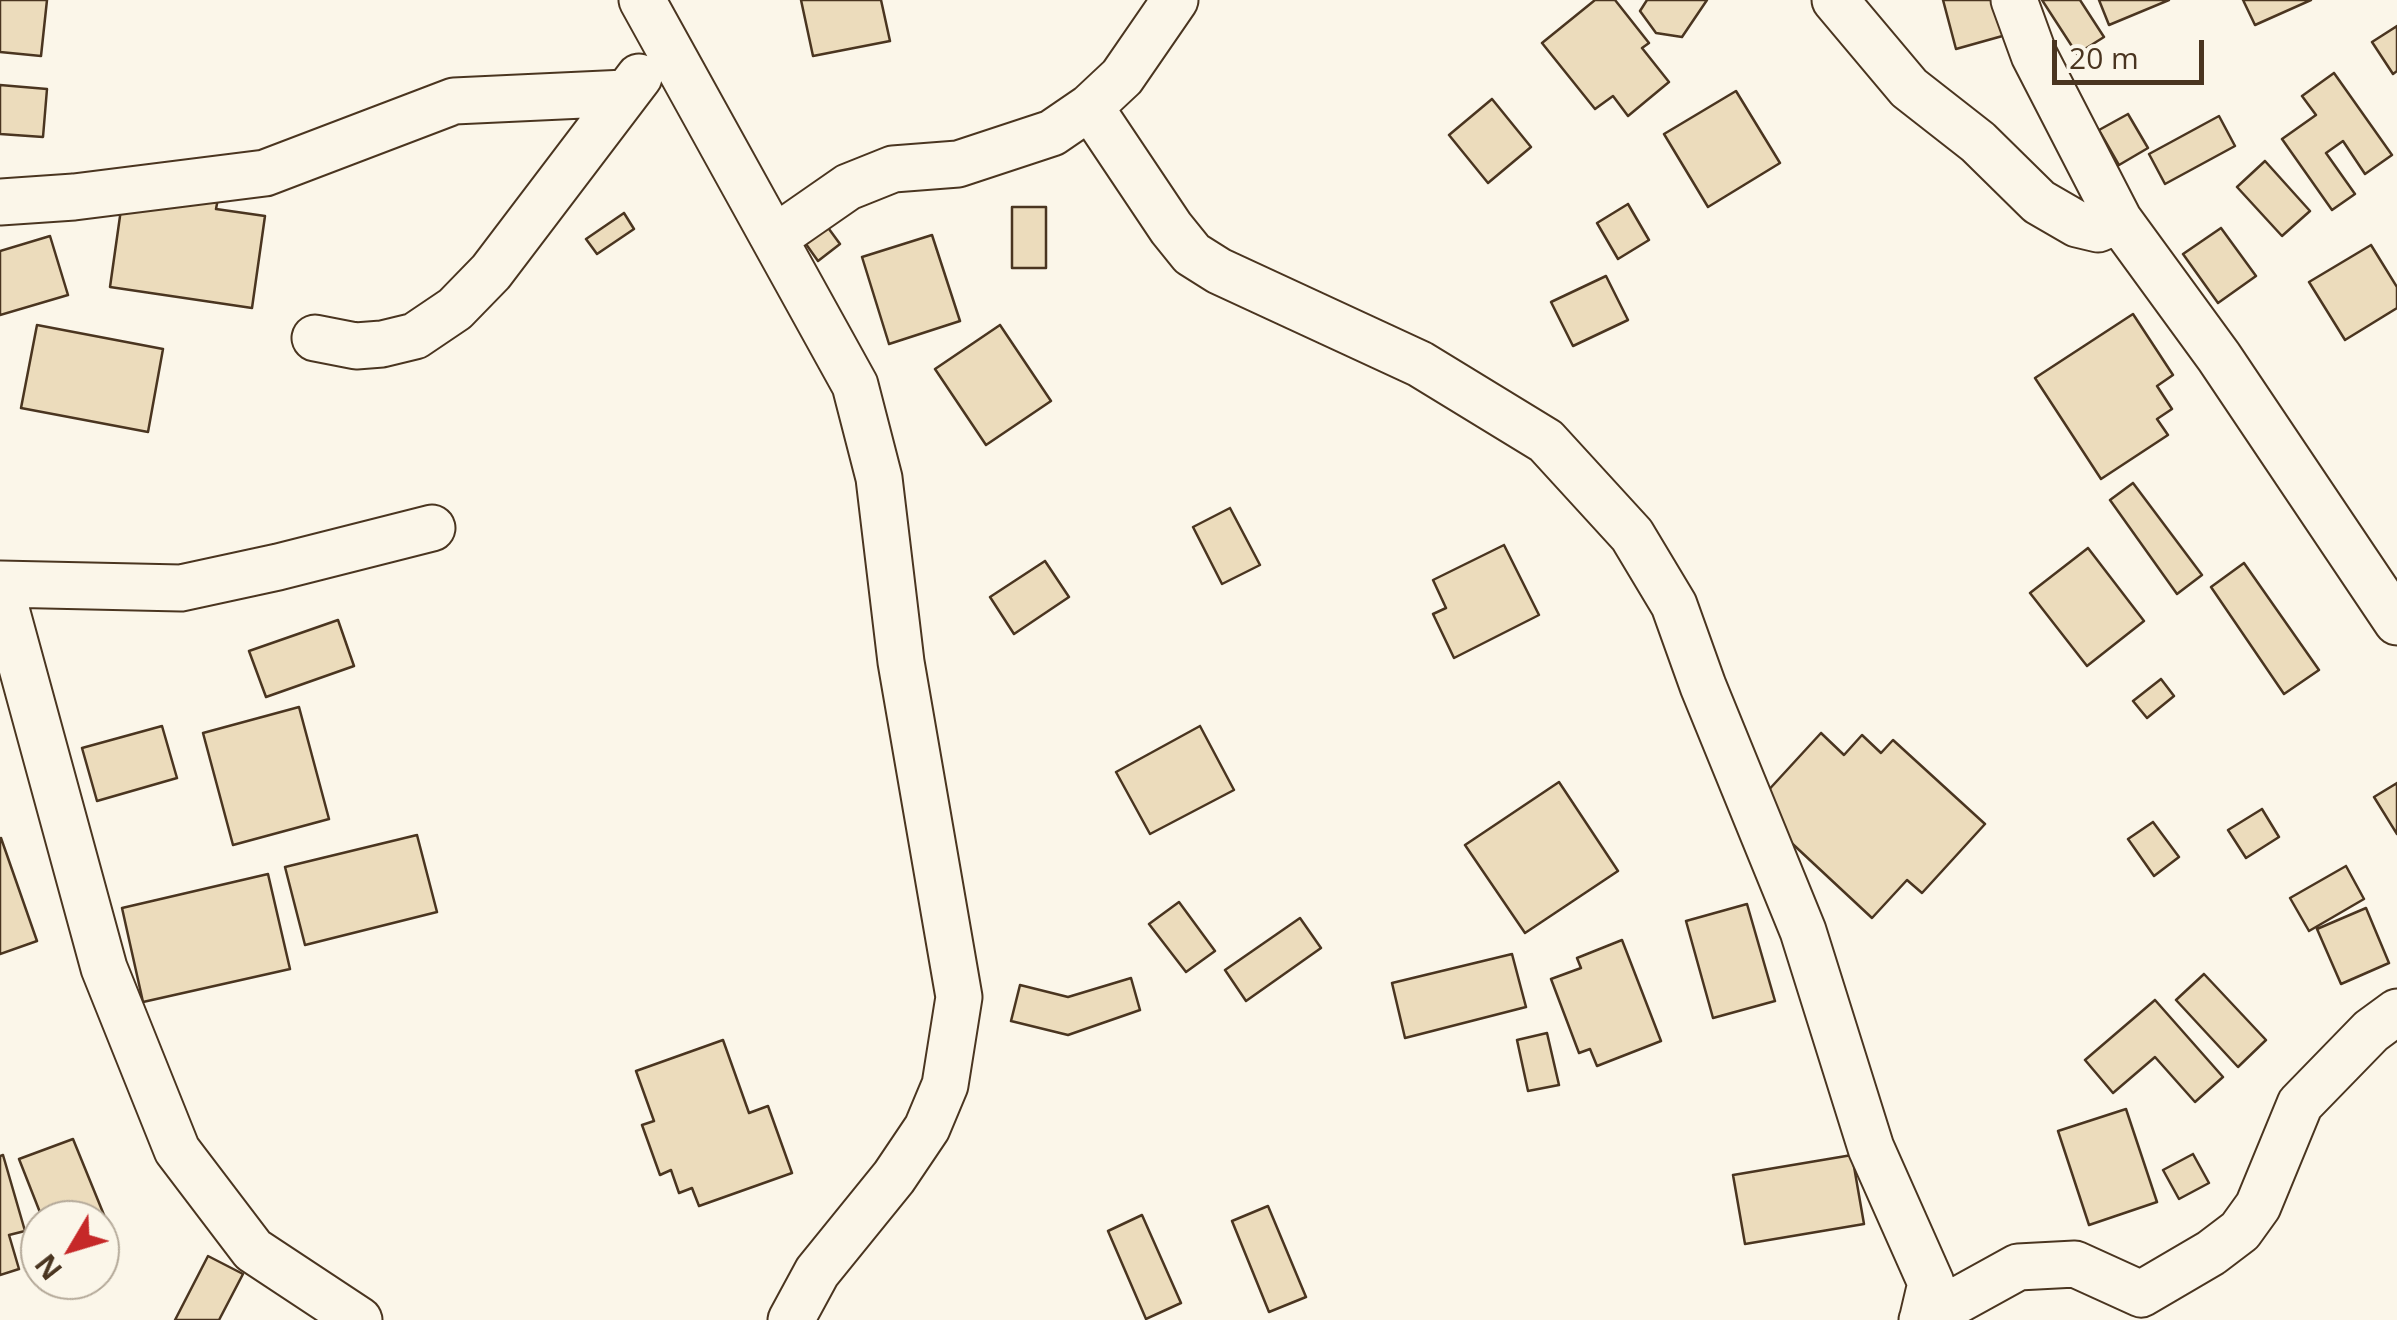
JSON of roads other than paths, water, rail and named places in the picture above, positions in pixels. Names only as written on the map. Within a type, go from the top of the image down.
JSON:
[{"type":"street","points":[[642,0],[855,385],[880,478],[901,662],[959,996],[945,1085],[927,1128],[894,1177],[817,1272],[790,1320]]},
{"type":"street","points":[[776,237],[848,187],[893,169],[958,164],[1052,133],[1090,107],[1122,78],[1176,0]]},
{"type":"street","points":[[1835,0],[1909,88],[1978,142],[2038,202],[2076,224],[2098,229],[2119,220]]},
{"type":"street","points":[[2014,0],[2034,55],[2119,220],[2219,357],[2397,622]]},
{"type":"street","points":[[315,338],[356,346],[382,344],[415,336],[454,309],[492,272],[665,44]]},
{"type":"street","points":[[0,202],[266,174],[454,102],[626,93]]},
{"type":"street","points":[[1090,107],[1192,254],[1219,271],[1420,364],[1546,441],[1632,535],[1674,604],[1703,686],[1803,931],[1871,1148],[1931,1283],[1922,1318]]},
{"type":"street","points":[[359,1320],[253,1250],[177,1150],[104,968],[0,586],[181,588],[432,528]]},
{"type":"street","points":[[1922,1318],[2018,1267],[2075,1264],[2140,1294],[2211,1253],[2240,1231],[2258,1206],[2300,1104],[2371,1031],[2397,1012]]}]
